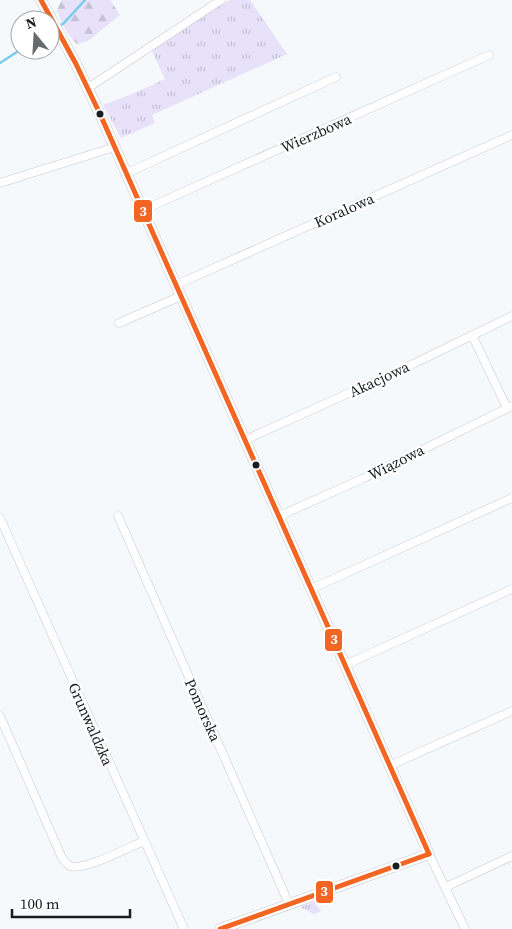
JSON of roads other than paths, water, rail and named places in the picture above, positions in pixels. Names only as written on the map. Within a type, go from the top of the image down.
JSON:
[{"type":"street","points":[[41,0],[88,88],[127,173],[389,766],[464,929]]},
{"type":"street","points":[[88,88],[221,0]]},
{"type":"street","name":"Wierzbowa","points":[[143,210],[489,55]]},
{"type":"street","points":[[127,173],[336,77]]},
{"type":"street","name":"Koralowa","points":[[176,285],[512,135]]},
{"type":"street","points":[[0,183],[115,147]]},
{"type":"street","points":[[119,323],[181,296]]},
{"type":"street","name":"Akacjowa","points":[[245,440],[512,316]]},
{"type":"street","points":[[472,335],[509,407]]},
{"type":"street","name":"Wiązowa","points":[[279,516],[362,479],[509,407]]},
{"type":"street","points":[[311,589],[512,498]]},
{"type":"street","name":"Pomorska","points":[[118,516],[289,904]]},
{"type":"street","name":"Grunwaldzka","points":[[0,518],[184,929]]},
{"type":"street","points":[[345,665],[512,589]]},
{"type":"street","points":[[389,766],[512,711]]},
{"type":"street","points":[[0,716],[62,858],[66,862],[71,866],[86,865],[144,841]]},
{"type":"street","points":[[220,929],[429,854]]},
{"type":"street","points":[[446,887],[512,856]]},
{"type":"waterway","points":[[60,26],[85,0]]},
{"type":"waterway","points":[[0,63],[10,56]]}]
